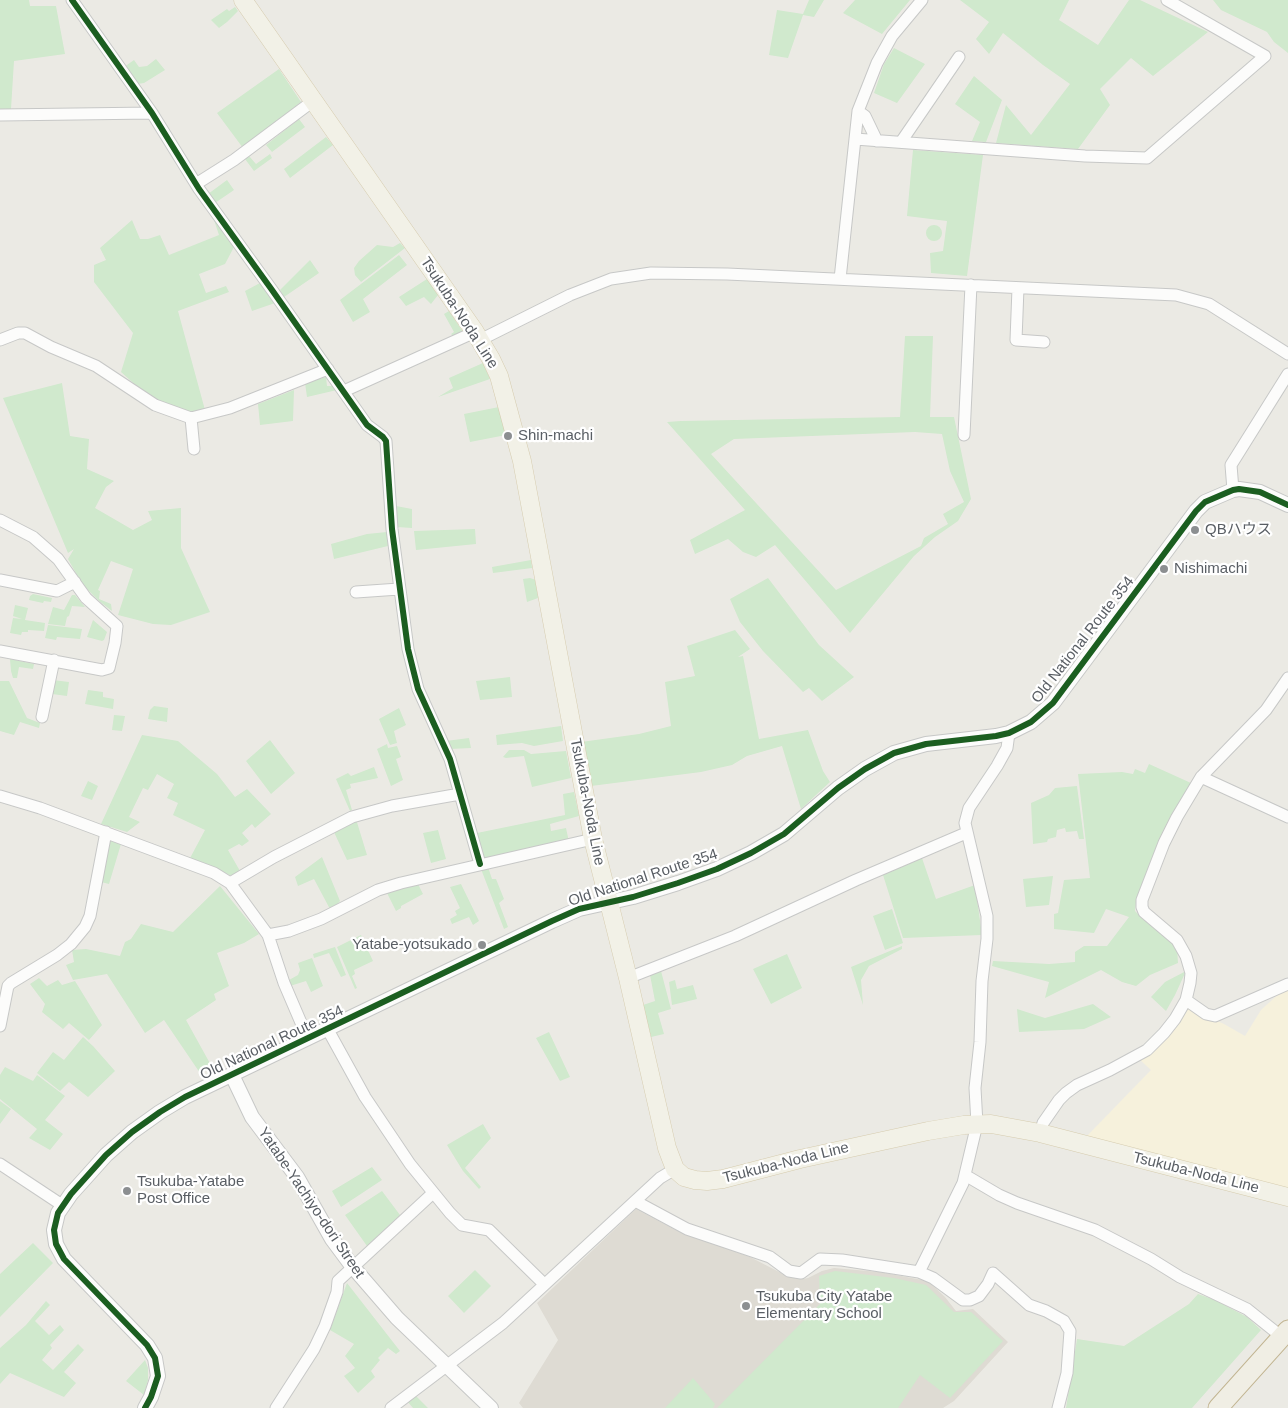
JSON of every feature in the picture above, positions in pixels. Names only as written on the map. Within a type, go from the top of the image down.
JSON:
[{"type":"highway","points":[[1218,1408],[1285,1333]]},
{"type":"main road","name":"Tsukuba-Noda Line","points":[[243,0],[477,336],[499,376],[522,461],[593,839],[628,978],[667,1148],[675,1169],[684,1177],[695,1180],[723,1180],[818,1155],[928,1131],[977,1124],[1001,1125],[1040,1132],[1288,1197]]},
{"type":"street","points":[[72,0],[152,113],[196,184],[367,426],[386,441],[392,529],[408,649],[418,689],[450,759],[480,864]]},
{"type":"street","points":[[840,279],[858,111],[877,63],[892,36],[922,0]]},
{"type":"street","points":[[854,139],[1085,156],[1147,158],[1265,56],[1167,0]]},
{"type":"street","points":[[901,142],[959,57]]},
{"type":"street","points":[[196,184],[234,160],[314,101]]},
{"type":"street","points":[[858,111],[865,116],[877,140]]},
{"type":"street","points":[[0,115],[152,113]]},
{"type":"street","points":[[344,391],[477,336],[588,287],[623,277],[651,274],[678,273],[840,279],[1176,296],[1209,304],[1288,354]]},
{"type":"street","points":[[964,435],[971,285]]},
{"type":"street","points":[[1018,288],[1016,340],[1044,342]]},
{"type":"street","points":[[0,340],[18,333],[25,333],[51,347],[96,366],[155,405],[191,418],[230,408],[328,369]]},
{"type":"street","points":[[1233,490],[1231,465],[1288,374]]},
{"type":"street","points":[[191,418],[194,449]]},
{"type":"street","name":"Old National Route 354","points":[[145,1408],[158,1376],[155,1358],[147,1345],[71,1267],[57,1249],[54,1230],[55,1220],[62,1205],[106,1155],[132,1132],[169,1107],[232,1075],[552,921],[579,909],[633,897],[678,883],[717,869],[751,853],[784,834],[838,788],[864,769],[894,753],[926,744],[1009,733],[1031,722],[1053,703],[1196,511],[1205,502],[1233,490],[1252,490],[1288,505]]},
{"type":"street","points":[[0,520],[33,537],[58,560],[86,598],[117,626],[109,668],[102,670],[0,651]]},
{"type":"street","points":[[0,580],[57,591],[75,582]]},
{"type":"street","points":[[356,592],[399,589]]},
{"type":"street","points":[[42,717],[54,660]]},
{"type":"street","points":[[1040,1132],[1043,1123],[1066,1093],[1077,1085],[1147,1050],[1175,1019],[1186,1000],[1191,972],[1186,956],[1177,940],[1144,912],[1142,900],[1164,843],[1177,817],[1201,778],[1266,710],[1288,678]]},
{"type":"street","points":[[919,1272],[962,1183],[977,1124],[975,1088],[980,1042],[987,916],[965,823],[970,808],[1007,748],[1009,733]]},
{"type":"street","points":[[1201,778],[1288,817]]},
{"type":"street","points":[[230,883],[274,857],[352,817],[392,806],[460,794]]},
{"type":"street","points":[[0,796],[40,808],[214,872],[230,883],[268,935],[284,983],[308,1040]]},
{"type":"street","points":[[0,1026],[8,986],[57,955],[71,944],[85,927],[90,916],[106,832]]},
{"type":"street","points":[[628,978],[735,936],[966,833]]},
{"type":"street","points":[[268,935],[289,931],[321,919],[378,890],[393,885],[593,839]]},
{"type":"street","points":[[1186,1000],[1206,1014],[1215,1016],[1288,984]]},
{"type":"street","points":[[328,1030],[365,1097],[410,1164],[433,1193],[462,1225],[489,1230],[544,1284]]},
{"type":"street","name":"Yatabe-Yachiyo-dori Street","points":[[232,1075],[252,1117],[297,1176],[332,1239],[352,1266],[397,1318],[492,1408]]},
{"type":"street","points":[[0,1164],[62,1205]]},
{"type":"street","points":[[391,1408],[502,1323],[660,1178],[675,1169]]},
{"type":"street","points":[[965,1174],[999,1195],[1017,1203],[1095,1230],[1151,1259],[1180,1277],[1247,1309],[1285,1333]]},
{"type":"street","points":[[276,1408],[314,1349],[325,1326],[337,1292],[338,1281],[433,1193]]},
{"type":"street","points":[[635,1201],[687,1229],[770,1257],[789,1271],[801,1273],[820,1259],[842,1260],[919,1272],[933,1278],[963,1300],[970,1300],[980,1296],[993,1273],[1029,1304],[1046,1311],[1064,1322],[1070,1331],[1067,1373],[1058,1408]]},
{"type":"shaded area","points":[[1288,987],[1288,1189],[1086,1137],[1151,1070],[1139,1059],[1187,1007],[1245,1036],[1261,1010]]},
{"type":"shaded area","name":"Tsukuba City Yatabe Elementary School","points":[[636,1209],[681,1233],[750,1257],[787,1276],[802,1279],[808,1278],[822,1271],[834,1268],[879,1272],[928,1281],[945,1297],[956,1311],[973,1309],[1008,1342],[954,1401],[943,1408],[523,1408],[519,1403],[558,1340],[537,1303]]},
{"type":"green space","points":[[0,0],[29,0],[30,6],[56,6],[65,54],[14,61],[11,109],[0,109]]},
{"type":"green space","points":[[809,0],[824,0],[814,17],[803,15],[788,58],[769,55],[777,10],[803,14]]},
{"type":"green space","points":[[855,0],[910,0],[882,34],[843,13]]},
{"type":"green space","points":[[960,0],[1069,0],[1059,20],[1098,45],[1129,0],[1140,0],[1208,32],[1153,76],[1131,58],[1100,89],[1110,105],[1078,149],[996,143],[1006,105],[1031,135],[1070,84],[1003,33],[989,54],[976,39],[989,22]]},
{"type":"green space","points":[[1213,0],[1288,0],[1288,53],[1274,42],[1267,32],[1221,10]]},
{"type":"green space","points":[[235,7],[238,11],[219,28],[211,20],[227,9],[229,11]]},
{"type":"green space","points":[[894,48],[925,64],[897,103],[874,93],[884,64]]},
{"type":"green space","points":[[156,59],[165,70],[144,83],[137,84],[124,67],[134,60],[139,67],[147,66]]},
{"type":"green space","points":[[279,69],[301,102],[243,148],[217,113]]},
{"type":"green space","points":[[974,76],[1002,100],[986,142],[972,141],[980,122],[955,104]]},
{"type":"green space","points":[[299,119],[305,127],[272,152],[266,145]]},
{"type":"green space","points":[[326,137],[333,145],[290,178],[284,169]]},
{"type":"green space","points":[[913,150],[983,155],[967,276],[931,273],[930,253],[943,251],[947,221],[907,216]]},
{"type":"green space","points":[[270,154],[272,158],[254,171],[245,159],[249,156],[256,164]]},
{"type":"green space","points":[[227,180],[234,190],[215,203],[208,194]]},
{"type":"green space","points":[[132,220],[140,239],[148,239],[160,235],[169,255],[219,235],[214,220],[234,247],[225,264],[199,274],[206,293],[226,286],[229,292],[178,311],[205,410],[192,412],[165,404],[141,390],[121,372],[133,333],[94,282],[94,265],[106,260],[100,248]]},
{"type":"green space","points":[[934,225],[940,227],[942,233],[940,239],[934,241],[928,239],[926,233],[928,227]]},
{"type":"green space","points":[[400,243],[405,248],[361,282],[355,275],[354,268],[359,261],[377,245],[393,247]]},
{"type":"green space","points":[[399,255],[407,265],[363,299],[370,312],[353,322],[340,300]]},
{"type":"green space","points":[[310,260],[319,273],[284,297],[280,290]]},
{"type":"green space","points":[[427,279],[438,295],[431,304],[424,297],[406,306],[399,297]]},
{"type":"green space","points":[[260,283],[275,303],[252,311],[245,291]]},
{"type":"green space","points":[[449,311],[463,332],[453,336],[451,334],[454,332],[444,314]]},
{"type":"green space","points":[[905,336],[933,336],[930,417],[954,417],[971,499],[958,521],[935,537],[914,556],[850,633],[775,545],[756,557],[743,552],[728,539],[695,554],[690,540],[745,510],[667,422],[900,417]],"holes":[[[915,432],[942,434],[950,471],[964,502],[943,514],[948,524],[924,538],[921,546],[836,590],[711,454],[734,439]]]},
{"type":"green space","points":[[483,363],[490,379],[438,397],[453,388],[449,378]]},
{"type":"green space","points":[[326,377],[327,386],[334,386],[337,390],[307,397],[305,383]]},
{"type":"green space","points":[[62,383],[70,436],[89,439],[87,469],[114,481],[106,487],[95,508],[133,530],[152,520],[148,511],[181,508],[181,548],[210,612],[171,625],[153,624],[118,615],[133,569],[111,561],[98,590],[100,591],[99,599],[111,604],[112,611],[82,584],[68,559],[74,549],[68,553],[3,398]]},
{"type":"green space","points":[[294,390],[293,421],[260,425],[258,404]]},
{"type":"green space","points":[[499,407],[506,435],[470,442],[464,414]]},
{"type":"green space","points":[[396,506],[412,509],[412,528],[397,527]]},
{"type":"green space","points":[[475,529],[476,544],[416,550],[414,531]]},
{"type":"green space","points":[[387,532],[388,546],[334,559],[331,544],[367,534]]},
{"type":"green space","points":[[531,560],[532,568],[493,573],[492,567]]},
{"type":"green space","points":[[530,578],[536,580],[538,598],[527,602],[523,579]]},
{"type":"green space","points":[[768,578],[819,645],[854,677],[822,701],[809,688],[803,692],[763,651],[740,622],[730,599]]},
{"type":"green space","points":[[33,594],[52,598],[51,602],[44,601],[43,603],[29,600]]},
{"type":"green space","points":[[72,595],[75,595],[85,607],[72,606],[65,626],[48,624],[53,607],[64,610]]},
{"type":"green space","points":[[15,605],[28,608],[25,620],[45,623],[44,631],[28,630],[28,632],[22,632],[21,635],[10,633],[13,618],[22,619],[13,616]]},
{"type":"green space","points":[[93,620],[107,632],[102,641],[87,637]]},
{"type":"green space","points":[[48,625],[82,629],[80,639],[57,637],[56,640],[45,638]]},
{"type":"green space","points":[[735,630],[750,649],[738,657],[743,656],[759,739],[808,730],[823,771],[830,782],[801,809],[782,746],[747,756],[732,765],[701,772],[591,786],[581,742],[639,734],[671,726],[665,682],[695,676],[687,646]]},
{"type":"green space","points":[[10,659],[34,664],[33,669],[19,667],[17,678],[13,678]]},
{"type":"green space","points":[[510,677],[512,697],[480,700],[476,681]]},
{"type":"green space","points":[[53,680],[69,682],[67,696],[52,694]]},
{"type":"green space","points":[[0,681],[9,681],[27,718],[40,723],[39,728],[20,722],[14,735],[0,731]]},
{"type":"green space","points":[[88,690],[103,692],[103,697],[114,699],[113,709],[85,704]]},
{"type":"green space","points":[[154,706],[168,708],[167,722],[148,719],[150,710]]},
{"type":"green space","points":[[399,708],[406,725],[394,731],[397,743],[390,745],[379,719]]},
{"type":"green space","points":[[114,715],[125,716],[122,731],[112,730]]},
{"type":"green space","points":[[561,726],[563,741],[534,746],[522,743],[497,745],[496,735]]},
{"type":"green space","points":[[142,735],[178,741],[217,774],[235,797],[247,789],[271,814],[255,828],[252,824],[242,833],[249,841],[242,846],[239,844],[228,850],[240,871],[232,876],[189,860],[205,830],[173,815],[178,803],[167,798],[174,784],[157,774],[148,790],[143,788],[129,817],[140,822],[127,832],[101,824]]},
{"type":"green space","points":[[469,738],[471,748],[450,749],[446,741]]},
{"type":"green space","points":[[270,740],[295,773],[271,794],[246,761]]},
{"type":"green space","points":[[387,744],[388,748],[397,746],[401,757],[396,759],[403,780],[391,786],[377,749]]},
{"type":"green space","points":[[509,750],[524,750],[531,754],[566,751],[571,778],[532,787],[524,756],[503,757]]},
{"type":"green space","points":[[1149,764],[1191,783],[1169,821],[1136,902],[1135,911],[1177,948],[1178,963],[1150,975],[1136,986],[1122,982],[1101,970],[1045,998],[1049,982],[992,966],[993,961],[1049,964],[1075,962],[1075,952],[1084,946],[1107,946],[1129,917],[1106,909],[1094,933],[1054,929],[1054,914],[1058,913],[1064,880],[1090,878],[1078,774],[1122,772],[1133,774],[1135,769],[1145,773]]},
{"type":"green space","points":[[374,767],[378,778],[350,784],[351,788],[346,790],[352,810],[350,811],[336,779],[348,773],[351,776]]},
{"type":"green space","points":[[88,781],[98,786],[92,800],[81,796]]},
{"type":"green space","points":[[1077,786],[1084,839],[1079,839],[1077,831],[1066,832],[1065,828],[1057,830],[1056,837],[1048,839],[1047,842],[1033,844],[1031,803],[1049,795],[1055,788]]},
{"type":"green space","points":[[574,792],[579,816],[550,824],[551,831],[566,828],[569,842],[485,860],[481,854],[477,833],[565,815],[563,794]]},
{"type":"green space","points":[[356,819],[367,855],[347,860],[333,830]]},
{"type":"green space","points":[[438,830],[446,859],[431,863],[423,833]]},
{"type":"green space","points":[[110,839],[121,844],[109,884],[101,882]]},
{"type":"green space","points":[[322,857],[340,901],[331,911],[314,879],[298,886],[295,877]]},
{"type":"green space","points":[[922,858],[936,899],[975,885],[982,935],[903,938],[883,875]]},
{"type":"green space","points":[[488,867],[492,879],[496,879],[504,899],[499,903],[508,927],[504,929],[481,869]]},
{"type":"green space","points":[[1053,876],[1049,905],[1026,907],[1023,879]]},
{"type":"green space","points":[[417,882],[423,894],[401,906],[396,911],[387,893]]},
{"type":"green space","points":[[461,884],[479,921],[473,925],[469,917],[452,924],[450,919],[457,915],[455,911],[460,908],[450,887]]},
{"type":"green space","points":[[220,886],[259,934],[244,943],[217,953],[229,986],[214,994],[216,1000],[186,1020],[212,1067],[200,1073],[164,1020],[145,1033],[107,974],[73,980],[66,965],[74,962],[72,950],[86,949],[120,956],[125,942],[131,939],[141,924],[173,932]]},
{"type":"green space","points":[[892,909],[903,943],[885,950],[873,916]]},
{"type":"green space","points":[[361,935],[373,961],[354,970],[355,974],[352,976],[357,988],[355,989],[337,947]]},
{"type":"green space","points":[[902,946],[902,949],[869,966],[861,980],[863,1005],[851,967]]},
{"type":"green space","points":[[335,947],[346,975],[341,977],[329,953],[314,958],[313,954]]},
{"type":"green space","points":[[787,954],[802,988],[771,1004],[753,969]]},
{"type":"green space","points":[[312,958],[323,986],[311,992],[306,981],[290,986],[289,980],[298,975],[300,970],[298,963]]},
{"type":"green space","points":[[661,971],[671,1009],[658,1013],[664,1034],[651,1037],[643,1005],[655,1001],[650,975]]},
{"type":"green space","points":[[1186,971],[1166,1011],[1151,997],[1165,982]]},
{"type":"green space","points":[[39,978],[47,986],[58,980],[62,985],[75,981],[102,1025],[89,1040],[69,1023],[63,1029],[42,1012],[45,1004],[30,984]]},
{"type":"green space","points":[[675,980],[677,989],[693,985],[697,999],[672,1005],[669,982]]},
{"type":"green space","points":[[1093,1004],[1111,1017],[1084,1029],[1019,1032],[1017,1009],[1045,1018]]},
{"type":"green space","points":[[549,1032],[570,1077],[560,1081],[536,1038]]},
{"type":"green space","points":[[83,1037],[115,1071],[88,1097],[69,1082],[60,1091],[37,1073],[53,1052],[64,1060]]},
{"type":"green space","points":[[5,1067],[33,1081],[37,1075],[65,1096],[45,1120],[63,1134],[50,1150],[29,1138],[37,1129],[0,1099],[0,1075]]},
{"type":"green space","points":[[0,1101],[11,1109],[0,1124]]},
{"type":"green space","points":[[483,1124],[491,1138],[465,1168],[481,1187],[479,1189],[463,1171],[447,1145]]},
{"type":"green space","points":[[372,1167],[382,1180],[341,1207],[332,1191]]},
{"type":"green space","points":[[382,1191],[400,1215],[367,1246],[345,1215]]},
{"type":"green space","points":[[33,1243],[53,1263],[0,1317],[0,1274]]},
{"type":"green space","points":[[475,1270],[491,1286],[464,1313],[448,1296]]},
{"type":"green space","points":[[835,1271],[894,1278],[926,1285],[954,1312],[971,1312],[1003,1341],[950,1398],[920,1375],[898,1408],[717,1408],[820,1304],[819,1276]]},
{"type":"green space","points":[[347,1283],[400,1351],[396,1354],[388,1348],[378,1358],[380,1360],[371,1371],[375,1377],[358,1393],[344,1376],[355,1368],[345,1356],[354,1344],[330,1330]]},
{"type":"green space","points":[[1198,1294],[1215,1300],[1247,1317],[1261,1330],[1192,1408],[1066,1408],[1077,1339],[1124,1346],[1189,1304]]},
{"type":"green space","points":[[46,1301],[50,1305],[35,1321],[49,1335],[60,1325],[64,1330],[50,1345],[52,1348],[42,1360],[53,1370],[78,1344],[84,1350],[64,1372],[76,1383],[64,1397],[10,1373],[0,1384],[0,1348],[26,1325]]},
{"type":"green space","points":[[145,1360],[148,1368],[148,1380],[144,1395],[126,1381]]},
{"type":"green space","points":[[693,1378],[715,1404],[713,1408],[665,1408]]},
{"type":"green space","points":[[415,1395],[428,1408],[413,1408],[407,1401]]},
{"type":"cycle path","points":[[72,0],[152,113],[199,189],[367,425],[386,441],[392,529],[408,649],[418,689],[450,759],[480,864]]},
{"type":"cycle path","points":[[145,1408],[158,1376],[155,1358],[147,1345],[64,1259],[56,1244],[54,1230],[58,1213],[71,1194],[106,1155],[132,1132],[185,1097],[552,921],[579,909],[633,897],[678,883],[717,869],[751,853],[784,834],[838,788],[865,769],[894,753],[926,744],[996,736],[1009,733],[1031,722],[1053,703],[1196,511],[1205,502],[1239,489],[1260,492],[1288,505]]},
{"type":"place","name":"Shin-machi","points":[[508,436]]},
{"type":"place","name":"QBハウス","points":[[1195,530]]},
{"type":"place","name":"Nishimachi","points":[[1164,569]]},
{"type":"place","name":"Yatabe-yotsukado","points":[[482,945]]},
{"type":"place","name":"Tsukuba-Yatabe Post Office","points":[[127,1191]]},
{"type":"place","name":"Tsukuba City Yatabe Elementary School","points":[[746,1306]]}]
